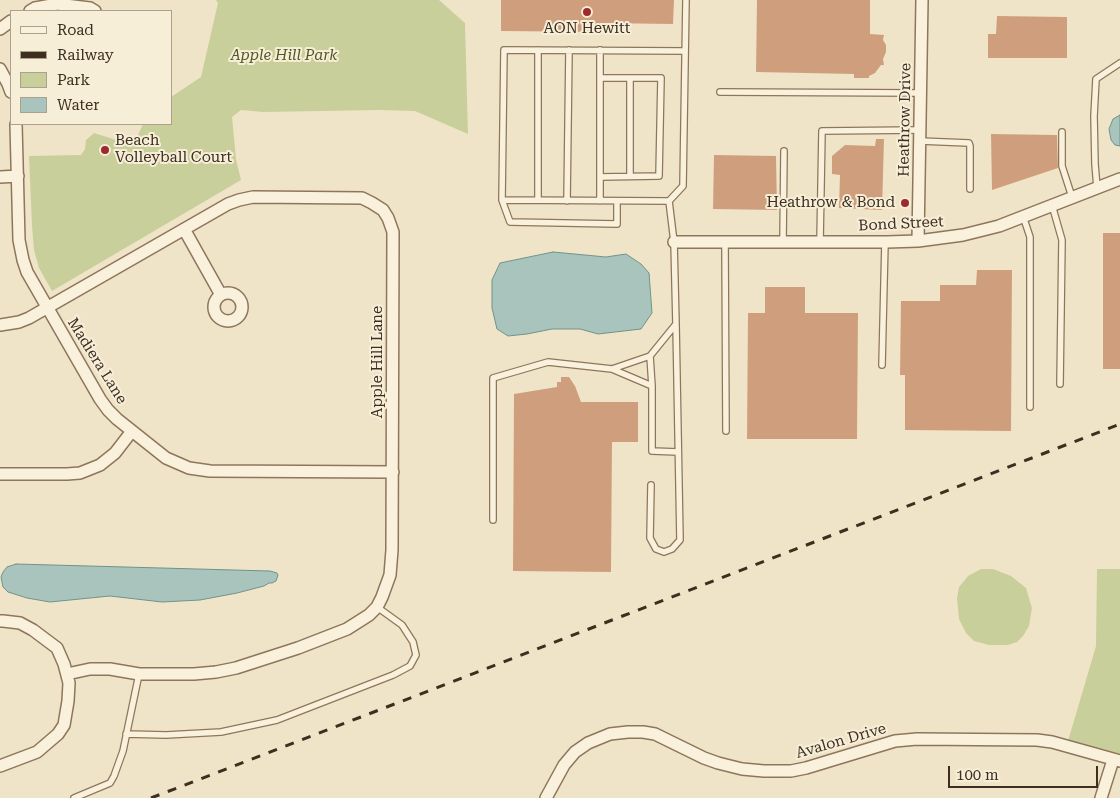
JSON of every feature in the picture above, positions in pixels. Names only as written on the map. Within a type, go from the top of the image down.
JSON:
[{"type":"street","name":"Heathrow Drive","points":[[918,241],[922,0]]},
{"type":"street","points":[[32,10],[57,4],[93,10]]},
{"type":"street","points":[[0,69],[10,89]]},
{"type":"street","name":"Madiera Lane","points":[[16,125],[20,240],[27,272],[100,399],[117,419],[166,458],[189,468],[210,471],[393,472]]},
{"type":"street","points":[[0,177],[18,176]]},
{"type":"street","name":"Bond Street","points":[[674,242],[885,242],[918,241],[963,235],[999,226],[1120,179]]},
{"type":"street","name":"Apple Hill Lane","points":[[0,325],[30,318],[228,204],[253,197],[362,198],[382,210],[388,218],[393,232],[392,550],[390,575],[377,607],[369,615],[347,629],[298,648],[236,668],[194,674],[139,674],[110,669],[90,669],[67,674]]},
{"type":"street","points":[[184,229],[221,295]]},
{"type":"street","points":[[0,474],[80,473],[100,465],[115,452],[132,431]]},
{"type":"street","points":[[0,621],[20,623],[57,648],[69,683],[64,725],[58,734],[37,752],[0,766]]},
{"type":"street","name":"Avalon Drive","points":[[546,798],[564,765],[575,752],[588,743],[610,734],[628,732],[655,734],[718,763],[742,770],[764,772],[806,768],[895,740],[917,738],[1037,740],[1052,742],[1117,761]]},
{"type":"street","points":[[1101,798],[1117,761]]},
{"type":"lane","points":[[502,200],[669,201],[683,186],[686,0]]},
{"type":"lane","points":[[617,201],[617,224],[510,222],[502,200],[504,50],[684,51]]},
{"type":"lane","points":[[538,50],[538,200]]},
{"type":"lane","points":[[567,200],[569,50]]},
{"type":"lane","points":[[600,50],[600,201]]},
{"type":"lane","points":[[1097,188],[1094,116],[1096,80],[1120,63]]},
{"type":"lane","points":[[600,78],[661,78],[659,176],[600,177]]},
{"type":"lane","points":[[630,78],[630,176]]},
{"type":"lane","points":[[720,92],[920,94]]},
{"type":"lane","points":[[820,242],[822,131],[920,136],[969,143],[970,189]]},
{"type":"lane","points":[[1062,132],[1062,166],[1072,197]]},
{"type":"lane","points":[[783,242],[784,151]]},
{"type":"lane","points":[[651,484],[650,538],[656,549],[664,552],[672,549],[680,540],[674,242],[669,201]]},
{"type":"lane","points":[[1052,205],[1062,240],[1060,384]]},
{"type":"lane","points":[[1023,216],[1030,237],[1030,408]]},
{"type":"lane","points":[[725,242],[726,432]]},
{"type":"lane","points":[[882,365],[885,242]]},
{"type":"lane","points":[[612,368],[650,356],[676,324]]},
{"type":"lane","points":[[650,356],[652,451],[678,452]]},
{"type":"lane","points":[[493,520],[494,378],[548,362],[612,368],[652,386]]},
{"type":"lane","points":[[126,734],[166,735],[221,732],[268,722],[307,709],[393,675],[410,666],[416,654],[413,642],[402,625],[377,607]]},
{"type":"lane","points":[[74,798],[110,783],[114,776],[123,751],[139,674]]},
{"type":"green space","name":"Apple Hill Park","points":[[216,0],[439,0],[465,23],[468,134],[415,111],[263,112],[241,110],[232,117],[236,159],[241,180],[52,291],[39,268],[34,250],[29,156],[81,155],[85,149],[86,140],[94,133],[133,146],[143,125],[172,125],[172,96],[201,77],[218,3]]},
{"type":"green space","points":[[981,569],[993,569],[1011,576],[1026,588],[1032,608],[1029,626],[1017,642],[1008,645],[989,645],[974,641],[966,633],[959,619],[957,598],[959,587],[968,576]]},
{"type":"green space","points":[[1097,569],[1120,569],[1120,756],[1068,741],[1096,646]]},
{"type":"water","points":[[1120,115],[1120,146],[1115,145],[1111,140],[1109,129],[1113,119]]},
{"type":"water","points":[[553,252],[606,257],[626,254],[641,264],[649,273],[652,313],[641,329],[598,334],[580,329],[552,329],[508,336],[497,329],[492,308],[492,280],[500,263]]},
{"type":"water","points":[[16,564],[270,571],[278,575],[276,581],[264,586],[200,600],[162,602],[110,596],[50,602],[8,592],[3,587],[1,577],[3,572],[7,567]]},
{"type":"building","name":"AON Hewitt","points":[[501,0],[674,0],[673,24],[600,23],[600,32],[501,31]]},
{"type":"building","points":[[757,0],[870,0],[870,34],[884,35],[883,40],[886,45],[886,52],[883,59],[884,65],[881,65],[869,78],[854,78],[854,74],[756,72]]},
{"type":"building","points":[[997,16],[1067,17],[1067,58],[988,58],[988,34],[996,34]]},
{"type":"building","points":[[991,134],[1057,135],[1058,168],[992,190]]},
{"type":"building","points":[[876,139],[884,139],[882,210],[839,208],[840,175],[832,174],[832,156],[845,145],[875,146]]},
{"type":"building","points":[[714,155],[776,156],[777,210],[713,209]]},
{"type":"building","points":[[1103,233],[1120,233],[1120,369],[1103,369]]},
{"type":"building","points":[[977,270],[1012,270],[1011,431],[905,430],[905,375],[900,375],[901,301],[940,301],[940,285],[976,285]]},
{"type":"building","points":[[765,287],[805,287],[805,313],[858,313],[857,439],[747,439],[748,313],[765,313]]},
{"type":"building","points":[[561,377],[569,377],[575,386],[581,402],[638,402],[638,442],[612,442],[611,572],[513,571],[514,394],[557,387],[557,382],[561,382]]},
{"type":"railway","points":[[151,798],[1120,424]]},
{"type":"place","name":"AON Hewitt","points":[[587,12]]},
{"type":"place","name":"Beach Volleyball Court","points":[[105,150]]},
{"type":"place","name":"Heathrow & Bond","points":[[905,203]]}]
